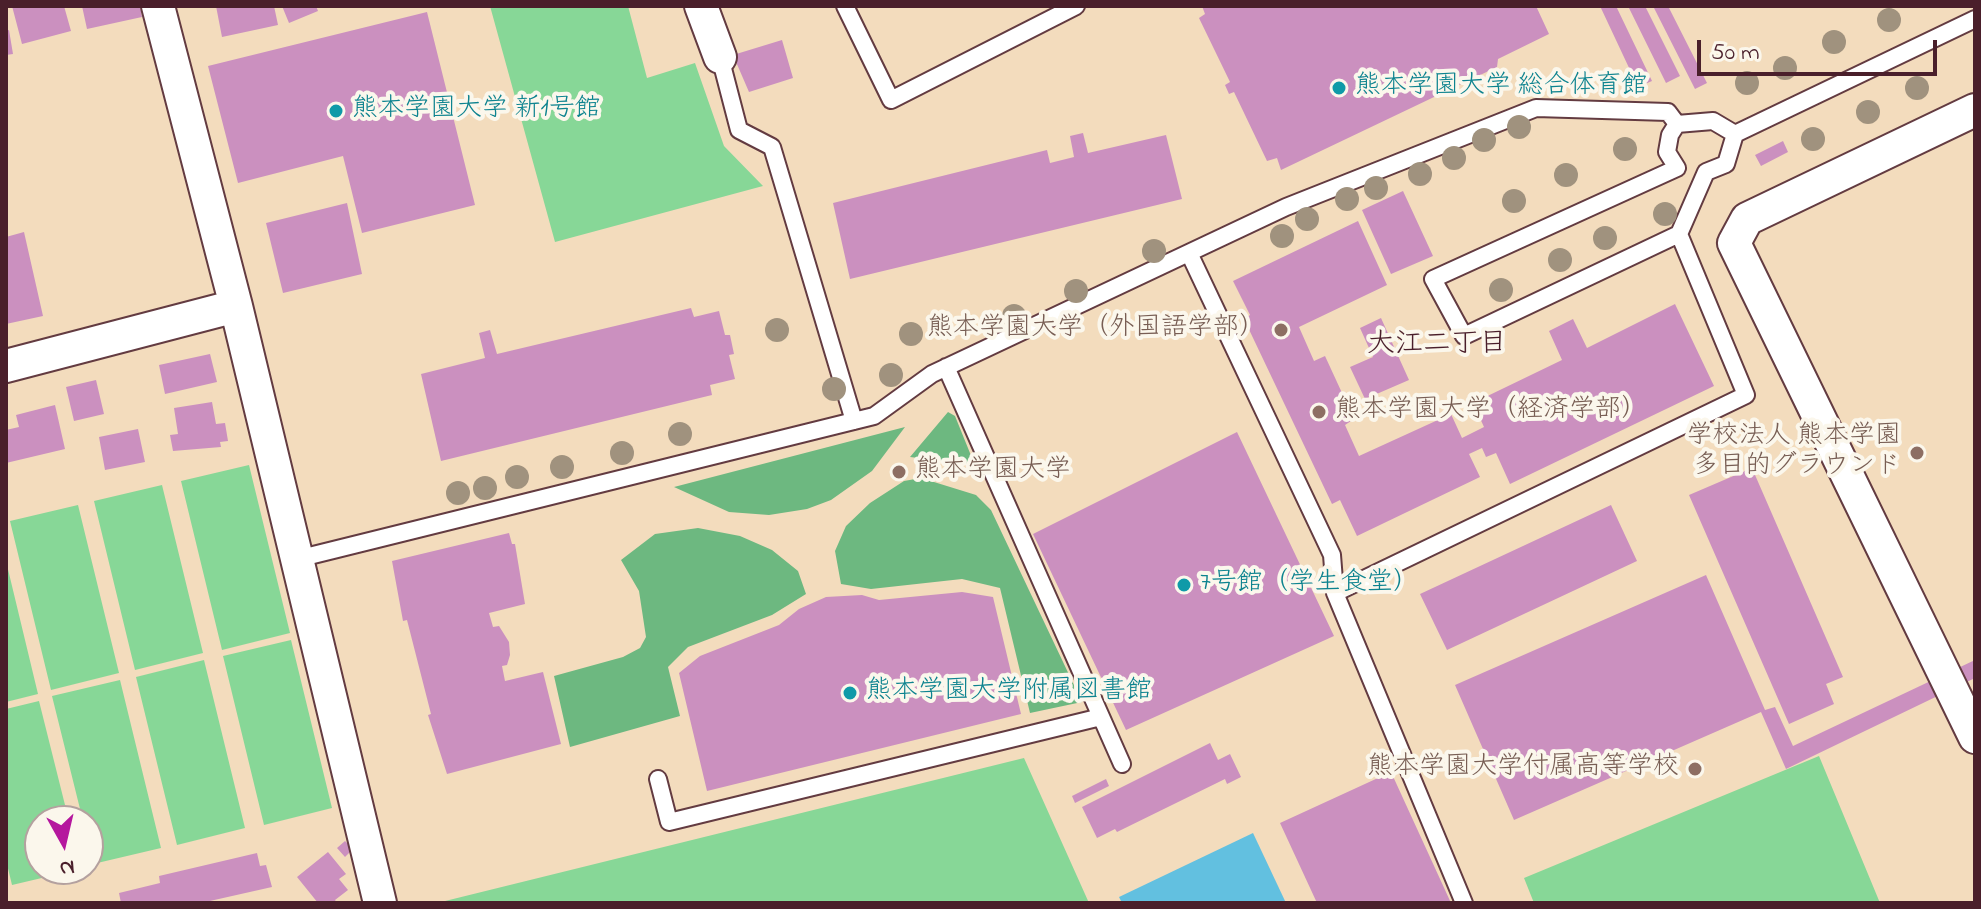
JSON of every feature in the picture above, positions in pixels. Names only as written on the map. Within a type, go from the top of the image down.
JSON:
[{"type":"street","points":[[158,6],[236,306],[380,903]]},
{"type":"street","points":[[701,6],[720,57]]},
{"type":"street","points":[[1975,110],[1747,219],[1734,243],[1975,737]]},
{"type":"street","points":[[6,366],[236,306]]},
{"type":"lane","points":[[845,6],[891,100],[1076,6]]},
{"type":"lane","points":[[1706,172],[1679,234],[1464,336],[1433,279],[1677,168],[1706,172],[1726,164],[1735,134],[1975,19]]},
{"type":"lane","points":[[720,57],[739,130],[772,147],[854,421]]},
{"type":"lane","points":[[297,559],[874,416],[946,367],[1286,207],[1536,108],[1668,112],[1677,124]]},
{"type":"lane","points":[[1677,124],[1713,121],[1735,134]]},
{"type":"lane","points":[[1677,124],[1670,135],[1667,152],[1677,168]]},
{"type":"lane","points":[[1335,593],[1746,395],[1679,234]]},
{"type":"lane","points":[[1189,253],[1332,555],[1335,593],[1464,903]]},
{"type":"lane","points":[[946,367],[1122,764]]},
{"type":"lane","points":[[658,779],[669,822],[1101,717]]},
{"type":"green space","points":[[490,6],[628,6],[647,78],[695,63],[724,146],[763,186],[555,242]]},
{"type":"green space","points":[[948,412],[955,416],[972,458],[969,464],[910,457]]},
{"type":"green space","points":[[905,427],[872,471],[831,500],[807,509],[769,515],[729,512],[674,487]]},
{"type":"green space","points":[[249,465],[290,633],[222,650],[181,481]]},
{"type":"green space","points":[[921,478],[976,495],[991,510],[1082,702],[1030,713],[1000,588],[962,579],[871,589],[841,584],[835,551],[846,526],[870,503],[904,481]]},
{"type":"green space","points":[[162,485],[203,653],[135,670],[94,501]]},
{"type":"green space","points":[[78,505],[119,673],[51,690],[10,521]]},
{"type":"green space","points":[[698,528],[740,536],[772,550],[798,571],[806,594],[772,615],[688,647],[668,667],[680,716],[570,747],[554,676],[623,657],[640,648],[646,637],[639,591],[621,560],[655,534]]},
{"type":"green space","points":[[6,561],[38,694],[6,702]]},
{"type":"green space","points":[[291,640],[332,808],[264,825],[223,656]]},
{"type":"green space","points":[[204,660],[245,828],[177,845],[136,677]]},
{"type":"green space","points":[[120,680],[161,848],[104,861],[104,805],[79,805],[52,696]]},
{"type":"green space","points":[[39,701],[65,805],[24,805],[24,882],[12,885],[6,860],[6,709]]},
{"type":"green space","points":[[1819,756],[1880,903],[1534,903],[1524,878]]},
{"type":"green space","points":[[1024,758],[1089,903],[437,903]]},
{"type":"water","points":[[1253,833],[1286,903],[1122,903],[1119,897]]},
{"type":"building","points":[[12,6],[64,6],[71,31],[22,44]]},
{"type":"building","points":[[82,6],[140,6],[142,17],[87,29]]},
{"type":"building","points":[[216,6],[274,6],[278,25],[222,37]]},
{"type":"building","points":[[282,6],[316,6],[318,11],[289,23]]},
{"type":"building","name":"熊本学園大学 総合体育館","points":[[1202,6],[1536,6],[1549,34],[1498,59],[1497,67],[1281,170],[1277,158],[1267,161],[1234,92],[1229,94],[1225,85],[1230,82],[1199,18],[1205,14]]},
{"type":"building","points":[[1600,6],[1616,6],[1652,81],[1638,87]]},
{"type":"building","points":[[1628,6],[1645,6],[1680,76],[1666,83]]},
{"type":"building","points":[[1653,6],[1668,6],[1707,83],[1695,89]]},
{"type":"building","name":"熊本学園大学 新1号館","points":[[427,12],[475,205],[362,233],[343,156],[238,183],[208,66]]},
{"type":"building","points":[[9,30],[13,54],[6,55],[6,31]]},
{"type":"building","points":[[782,40],[793,78],[749,92],[733,55]]},
{"type":"building","points":[[1083,133],[1088,153],[1166,135],[1182,199],[850,279],[833,203],[1047,150],[1050,163],[1074,157],[1070,136]]},
{"type":"building","points":[[1783,141],[1788,152],[1761,166],[1755,155]]},
{"type":"building","points":[[1403,191],[1433,256],[1391,274],[1362,210]]},
{"type":"building","points":[[347,203],[362,274],[283,293],[266,223]]},
{"type":"building","points":[[1358,221],[1387,285],[1299,327],[1314,361],[1325,356],[1354,419],[1345,425],[1359,456],[1451,414],[1462,438],[1484,427],[1473,403],[1562,360],[1549,331],[1573,319],[1587,348],[1675,304],[1714,386],[1510,484],[1496,453],[1486,457],[1482,448],[1469,454],[1480,477],[1357,536],[1340,500],[1332,504],[1244,319],[1250,315],[1233,281]]},
{"type":"building","points":[[24,232],[43,316],[6,324],[6,237]]},
{"type":"building","points":[[691,308],[694,317],[719,311],[725,335],[730,335],[734,354],[729,355],[735,379],[710,385],[712,395],[441,461],[421,374],[485,358],[479,333],[490,330],[497,354]]},
{"type":"building","points":[[1381,318],[1409,380],[1365,399],[1350,367],[1373,357],[1360,328]]},
{"type":"building","points":[[210,354],[217,382],[165,394],[159,365]]},
{"type":"building","points":[[96,380],[104,414],[74,421],[66,387]]},
{"type":"building","points":[[212,402],[216,424],[225,423],[228,441],[220,442],[221,447],[173,451],[170,435],[178,434],[174,408]]},
{"type":"building","points":[[55,405],[65,449],[6,463],[6,430],[19,427],[16,415]]},
{"type":"building","points":[[138,429],[145,462],[105,470],[99,437]]},
{"type":"building","name":"7号館（学生食堂）","points":[[1237,432],[1334,636],[1126,730],[1033,534]]},
{"type":"building","points":[[1752,468],[1843,677],[1826,684],[1834,704],[1789,724],[1689,495]]},
{"type":"building","points":[[1611,505],[1637,561],[1447,650],[1420,594]]},
{"type":"building","points":[[509,533],[512,544],[515,544],[525,604],[489,613],[493,627],[499,626],[509,642],[510,655],[507,665],[502,666],[505,681],[543,672],[561,744],[447,774],[428,715],[431,714],[407,620],[403,621],[392,561]]},
{"type":"building","points":[[1706,575],[1765,710],[1775,707],[1793,746],[1975,660],[1975,678],[1786,769],[1761,712],[1514,820],[1455,685]]},
{"type":"building","name":"熊本学園大学附属図書館","points":[[962,592],[993,597],[1021,714],[707,791],[679,673],[700,656],[779,625],[799,609],[826,597],[862,595],[879,600]]},
{"type":"building","points":[[1210,743],[1218,760],[1230,754],[1241,777],[1227,784],[1225,779],[1117,832],[1115,829],[1097,838],[1082,807]]},
{"type":"building","points":[[1391,772],[1451,903],[1317,903],[1280,823]]},
{"type":"building","points":[[1106,779],[1109,786],[1075,803],[1072,796]]},
{"type":"building","points":[[345,841],[353,849],[345,857],[337,848]]},
{"type":"building","points":[[328,852],[346,874],[339,879],[348,890],[335,900],[337,903],[318,903],[297,877]]},
{"type":"building","points":[[257,853],[260,866],[266,865],[272,887],[201,903],[121,903],[119,893],[160,883],[159,876]]},
{"type":"place","name":"熊本学園大学 総合体育館","points":[[1339,88]]},
{"type":"place","name":"熊本学園大学 新1号館","points":[[336,111]]},
{"type":"place","name":"熊本学園大学（外国語学部）","points":[[1281,330]]},
{"type":"place","name":"熊本学園大学（経済学部）","points":[[1319,412]]},
{"type":"place","name":"学校法人 熊本学園 多目的グラウンド","points":[[1917,453]]},
{"type":"place","name":"熊本学園大学","points":[[899,472]]},
{"type":"place","name":"7号館（学生食堂）","points":[[1184,585]]},
{"type":"place","name":"熊本学園大学附属図書館","points":[[850,693]]},
{"type":"place","name":"熊本学園大学付属高等学校","points":[[1695,769]]},
{"type":"district","name":"大江二丁目","points":[[1437,346]]}]
